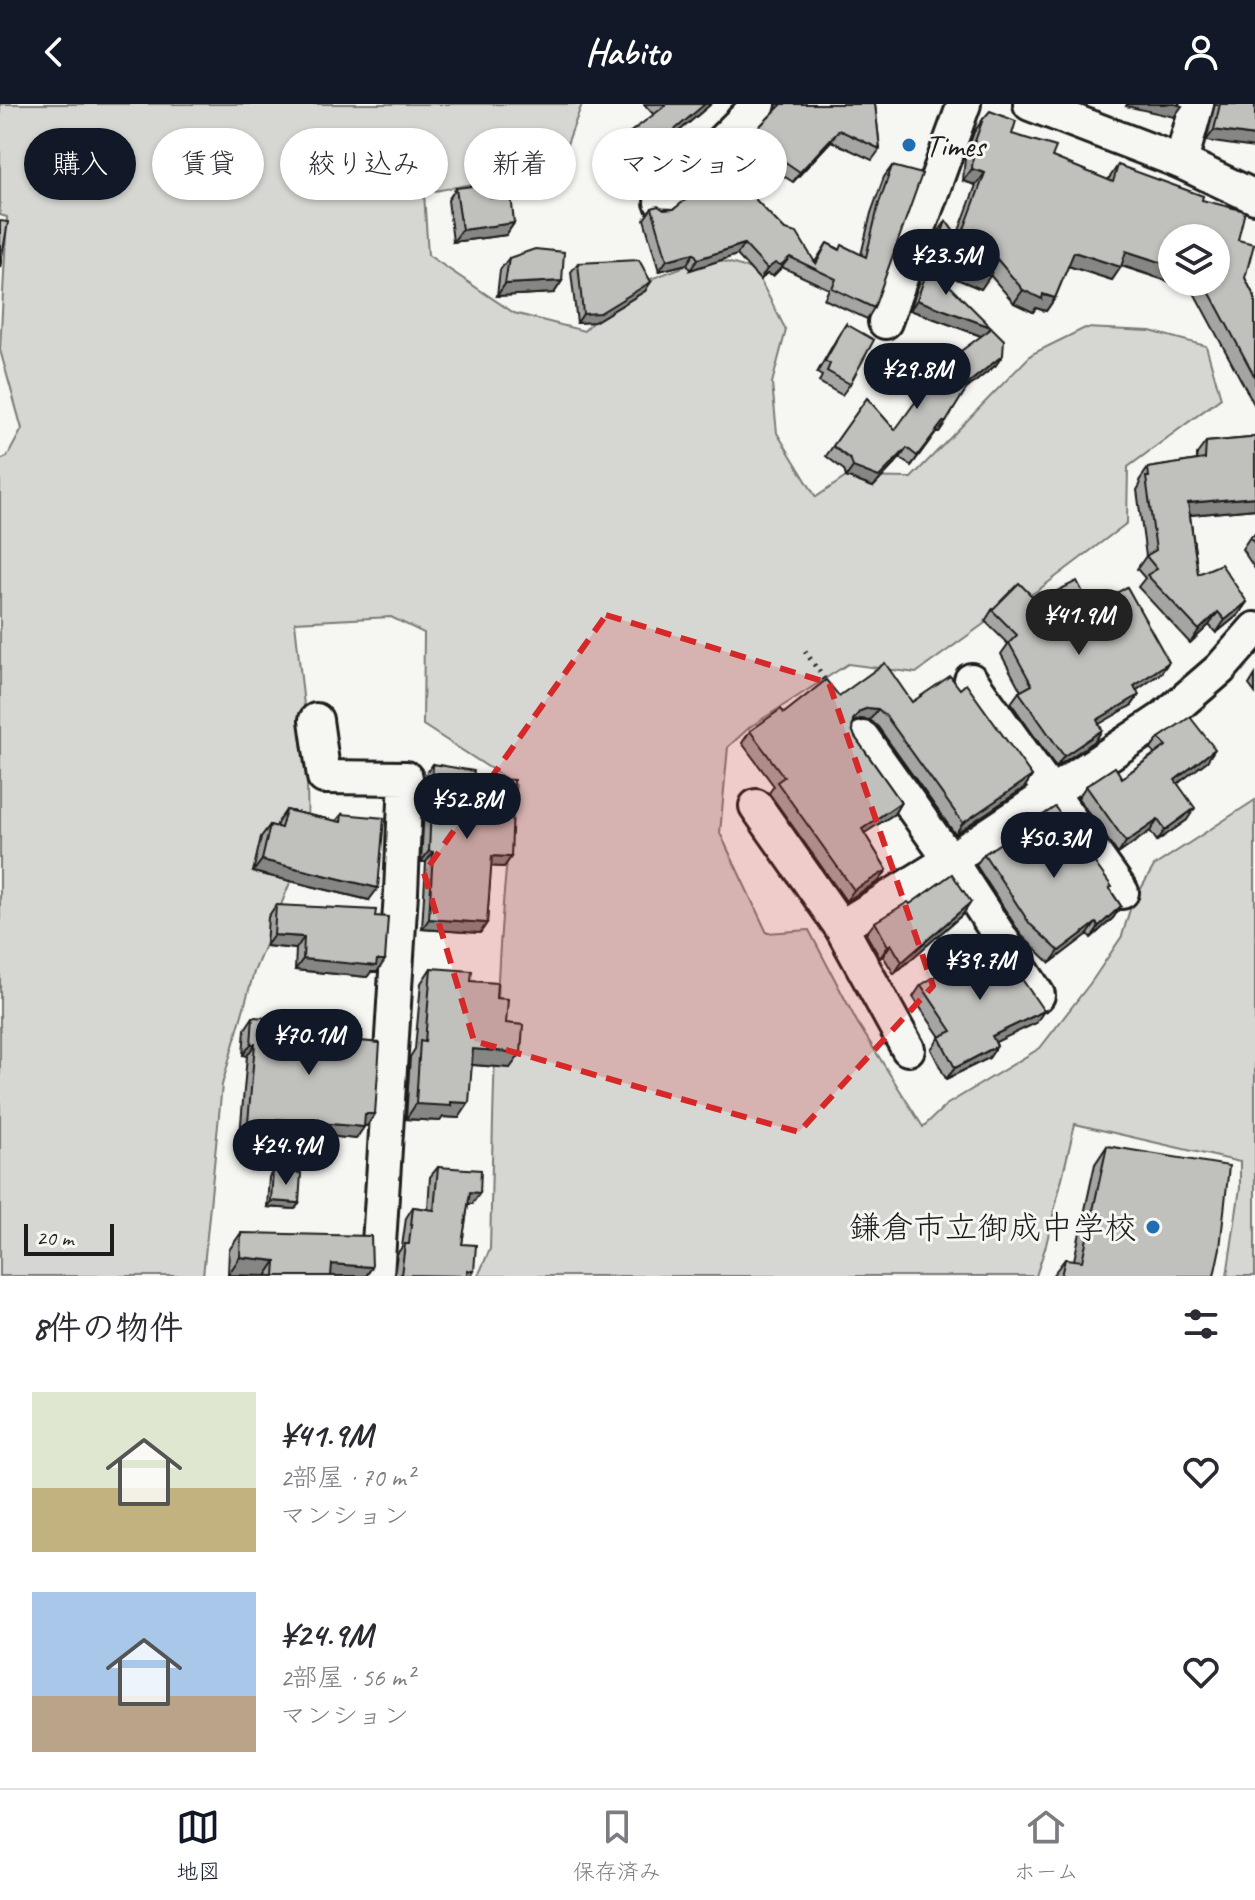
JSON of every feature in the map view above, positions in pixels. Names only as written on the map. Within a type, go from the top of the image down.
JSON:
[{"type":"street","points":[[661,202],[759,104]]},
{"type":"street","points":[[885,322],[964,104]]},
{"type":"street","points":[[1030,104],[1181,162],[1255,197]]},
{"type":"street","points":[[1181,162],[1197,104]]},
{"type":"street","points":[[841,927],[950,860],[1162,719],[1220,669],[1255,629]]},
{"type":"street","points":[[971,680],[1122,892]]},
{"type":"street","points":[[316,720],[324,777],[406,778],[377,1276]]},
{"type":"street","points":[[863,738],[950,860],[1038,995]]},
{"type":"street","points":[[756,806],[841,927],[908,1049]]},
{"type":"path","points":[[805,651],[830,688]]},
{"type":"highlighted area","points":[[606,615],[829,683],[933,986],[799,1132],[474,1041],[424,873]]},
{"type":"shaded area","points":[[0,104],[582,104],[573,128],[464,128],[464,186],[448,189],[448,128],[280,128],[280,200],[424,200],[428,255],[514,313],[584,331],[624,289],[709,257],[755,270],[786,330],[772,383],[777,433],[816,497],[846,477],[911,478],[1032,354],[1085,328],[1150,331],[1206,346],[1221,398],[1128,467],[1127,523],[1037,591],[992,618],[916,673],[848,664],[750,727],[728,747],[720,833],[767,933],[809,930],[857,1022],[923,1127],[946,1105],[1040,1048],[1122,936],[1131,906],[1154,866],[1255,800],[1255,1276],[1227,1276],[1240,1188],[1240,1162],[1075,1124],[1036,1276],[478,1276],[490,1249],[499,959],[516,785],[423,725],[424,633],[391,617],[295,622],[306,724],[308,838],[254,972],[222,1085],[203,1276],[0,1276],[0,460],[7,457],[22,429],[0,350],[7,217],[0,215]]},
{"type":"building","points":[[663,104],[705,104],[677,128],[636,128],[665,106]]},
{"type":"building","points":[[782,104],[875,104],[880,149],[839,130],[800,172],[787,163],[787,128],[758,128]]},
{"type":"building","points":[[1220,104],[1255,104],[1255,136],[1214,130]]},
{"type":"building","points":[[990,111],[1016,121],[1012,134],[1056,147],[1052,157],[1113,182],[1118,165],[1203,196],[1202,200],[1245,211],[1238,240],[1254,244],[1245,278],[1255,298],[1255,377],[1212,296],[1230,296],[1230,224],[1158,224],[1158,261],[1126,251],[1121,267],[1074,252],[1055,298],[1043,294],[1042,299],[1023,290],[997,259],[990,276],[935,253],[946,221],[960,240],[985,173],[972,169],[974,144],[983,119]]},
{"type":"building","points":[[892,166],[922,174],[874,308],[832,288],[836,279],[790,257],[781,265],[775,263],[767,269],[744,244],[698,259],[694,253],[667,260],[652,208],[674,209],[685,200],[756,200],[785,230],[797,233],[816,264],[827,243],[840,250],[842,245],[866,257]]},
{"type":"building","points":[[464,187],[464,200],[512,200],[514,223],[462,230],[456,188]]},
{"type":"building","points":[[0,221],[8,222],[0,268]]},
{"type":"building","points":[[535,249],[564,252],[562,281],[505,284],[509,258]]},
{"type":"building","points":[[639,260],[651,282],[600,313],[583,314],[578,263]]},
{"type":"building","points":[[929,265],[991,327],[917,300]]},
{"type":"building","points":[[846,324],[874,340],[850,384],[827,371],[830,364],[825,361]]},
{"type":"building","points":[[992,328],[1004,340],[1003,355],[971,381],[946,422],[917,456],[907,448],[879,477],[853,467],[851,460],[833,446],[867,398],[895,430],[942,365]]},
{"type":"building","points":[[1255,436],[1255,497],[1188,503],[1198,574],[1221,564],[1247,602],[1225,620],[1218,612],[1199,630],[1147,575],[1157,569],[1146,556],[1156,550],[1146,477],[1149,477],[1148,468],[1205,459],[1206,442]]},
{"type":"building","points":[[1077,581],[1091,608],[1127,587],[1169,662],[1134,686],[1139,695],[1097,720],[1102,730],[1064,756],[1019,692],[1032,685],[1009,643],[1017,635],[992,610],[1019,583],[1037,601]]},
{"type":"building","points":[[885,663],[912,702],[950,676],[960,689],[966,684],[1032,776],[963,823],[886,716],[878,709],[860,711],[853,720],[855,737],[901,802],[862,829],[887,870],[854,890],[777,782],[784,777],[750,731],[781,709],[784,713],[826,680],[839,696]]},
{"type":"building","points":[[1190,717],[1215,749],[1175,780],[1195,808],[1165,830],[1158,820],[1126,842],[1086,786],[1115,767],[1122,778],[1166,746],[1159,738]]},
{"type":"building","points":[[433,764],[474,771],[473,778],[514,780],[511,857],[492,856],[487,923],[429,919]]},
{"type":"building","points":[[1055,807],[1112,887],[1109,888],[1121,906],[1099,926],[1096,923],[1059,951],[1030,924],[984,854]]},
{"type":"building","points":[[286,810],[341,822],[342,814],[384,818],[378,888],[262,860],[270,825],[281,828]]},
{"type":"building","points":[[952,874],[971,902],[902,962],[891,944],[888,946],[875,922],[908,902],[910,904]]},
{"type":"building","points":[[276,905],[376,910],[375,916],[388,917],[385,960],[377,960],[376,966],[303,959],[304,937],[274,935]]},
{"type":"building","points":[[995,940],[1044,1011],[992,1036],[997,1046],[955,1068],[939,1037],[952,1031],[921,985]]},
{"type":"building","points":[[431,968],[472,971],[471,981],[497,983],[496,998],[508,999],[506,1023],[523,1025],[521,1053],[473,1049],[469,1103],[451,1102],[451,1106],[416,1104],[420,1041],[425,1042]]},
{"type":"building","points":[[253,1017],[317,1021],[316,1028],[362,1031],[361,1041],[380,1043],[375,1114],[365,1114],[364,1127],[277,1119],[274,1148],[246,1145],[255,1044],[251,1044]]},
{"type":"building","name":"鎌倉市立御成中学校","points":[[1107,1146],[1229,1166],[1214,1276],[1061,1276],[1065,1259],[1082,1261]]},
{"type":"building","points":[[438,1167],[481,1170],[480,1193],[470,1192],[462,1244],[476,1245],[474,1271],[467,1270],[467,1276],[401,1275],[405,1244],[409,1244],[413,1207],[434,1210]]},
{"type":"building","points":[[273,1171],[301,1173],[299,1203],[271,1201]]},
{"type":"building","points":[[241,1233],[371,1236],[372,1267],[332,1264],[331,1276],[275,1276],[276,1261],[240,1257]]},
{"type":"place","name":"Times","points":[[909,145]]},
{"type":"place","name":"鎌倉市立御成中学校","points":[[1153,1227]]}]
